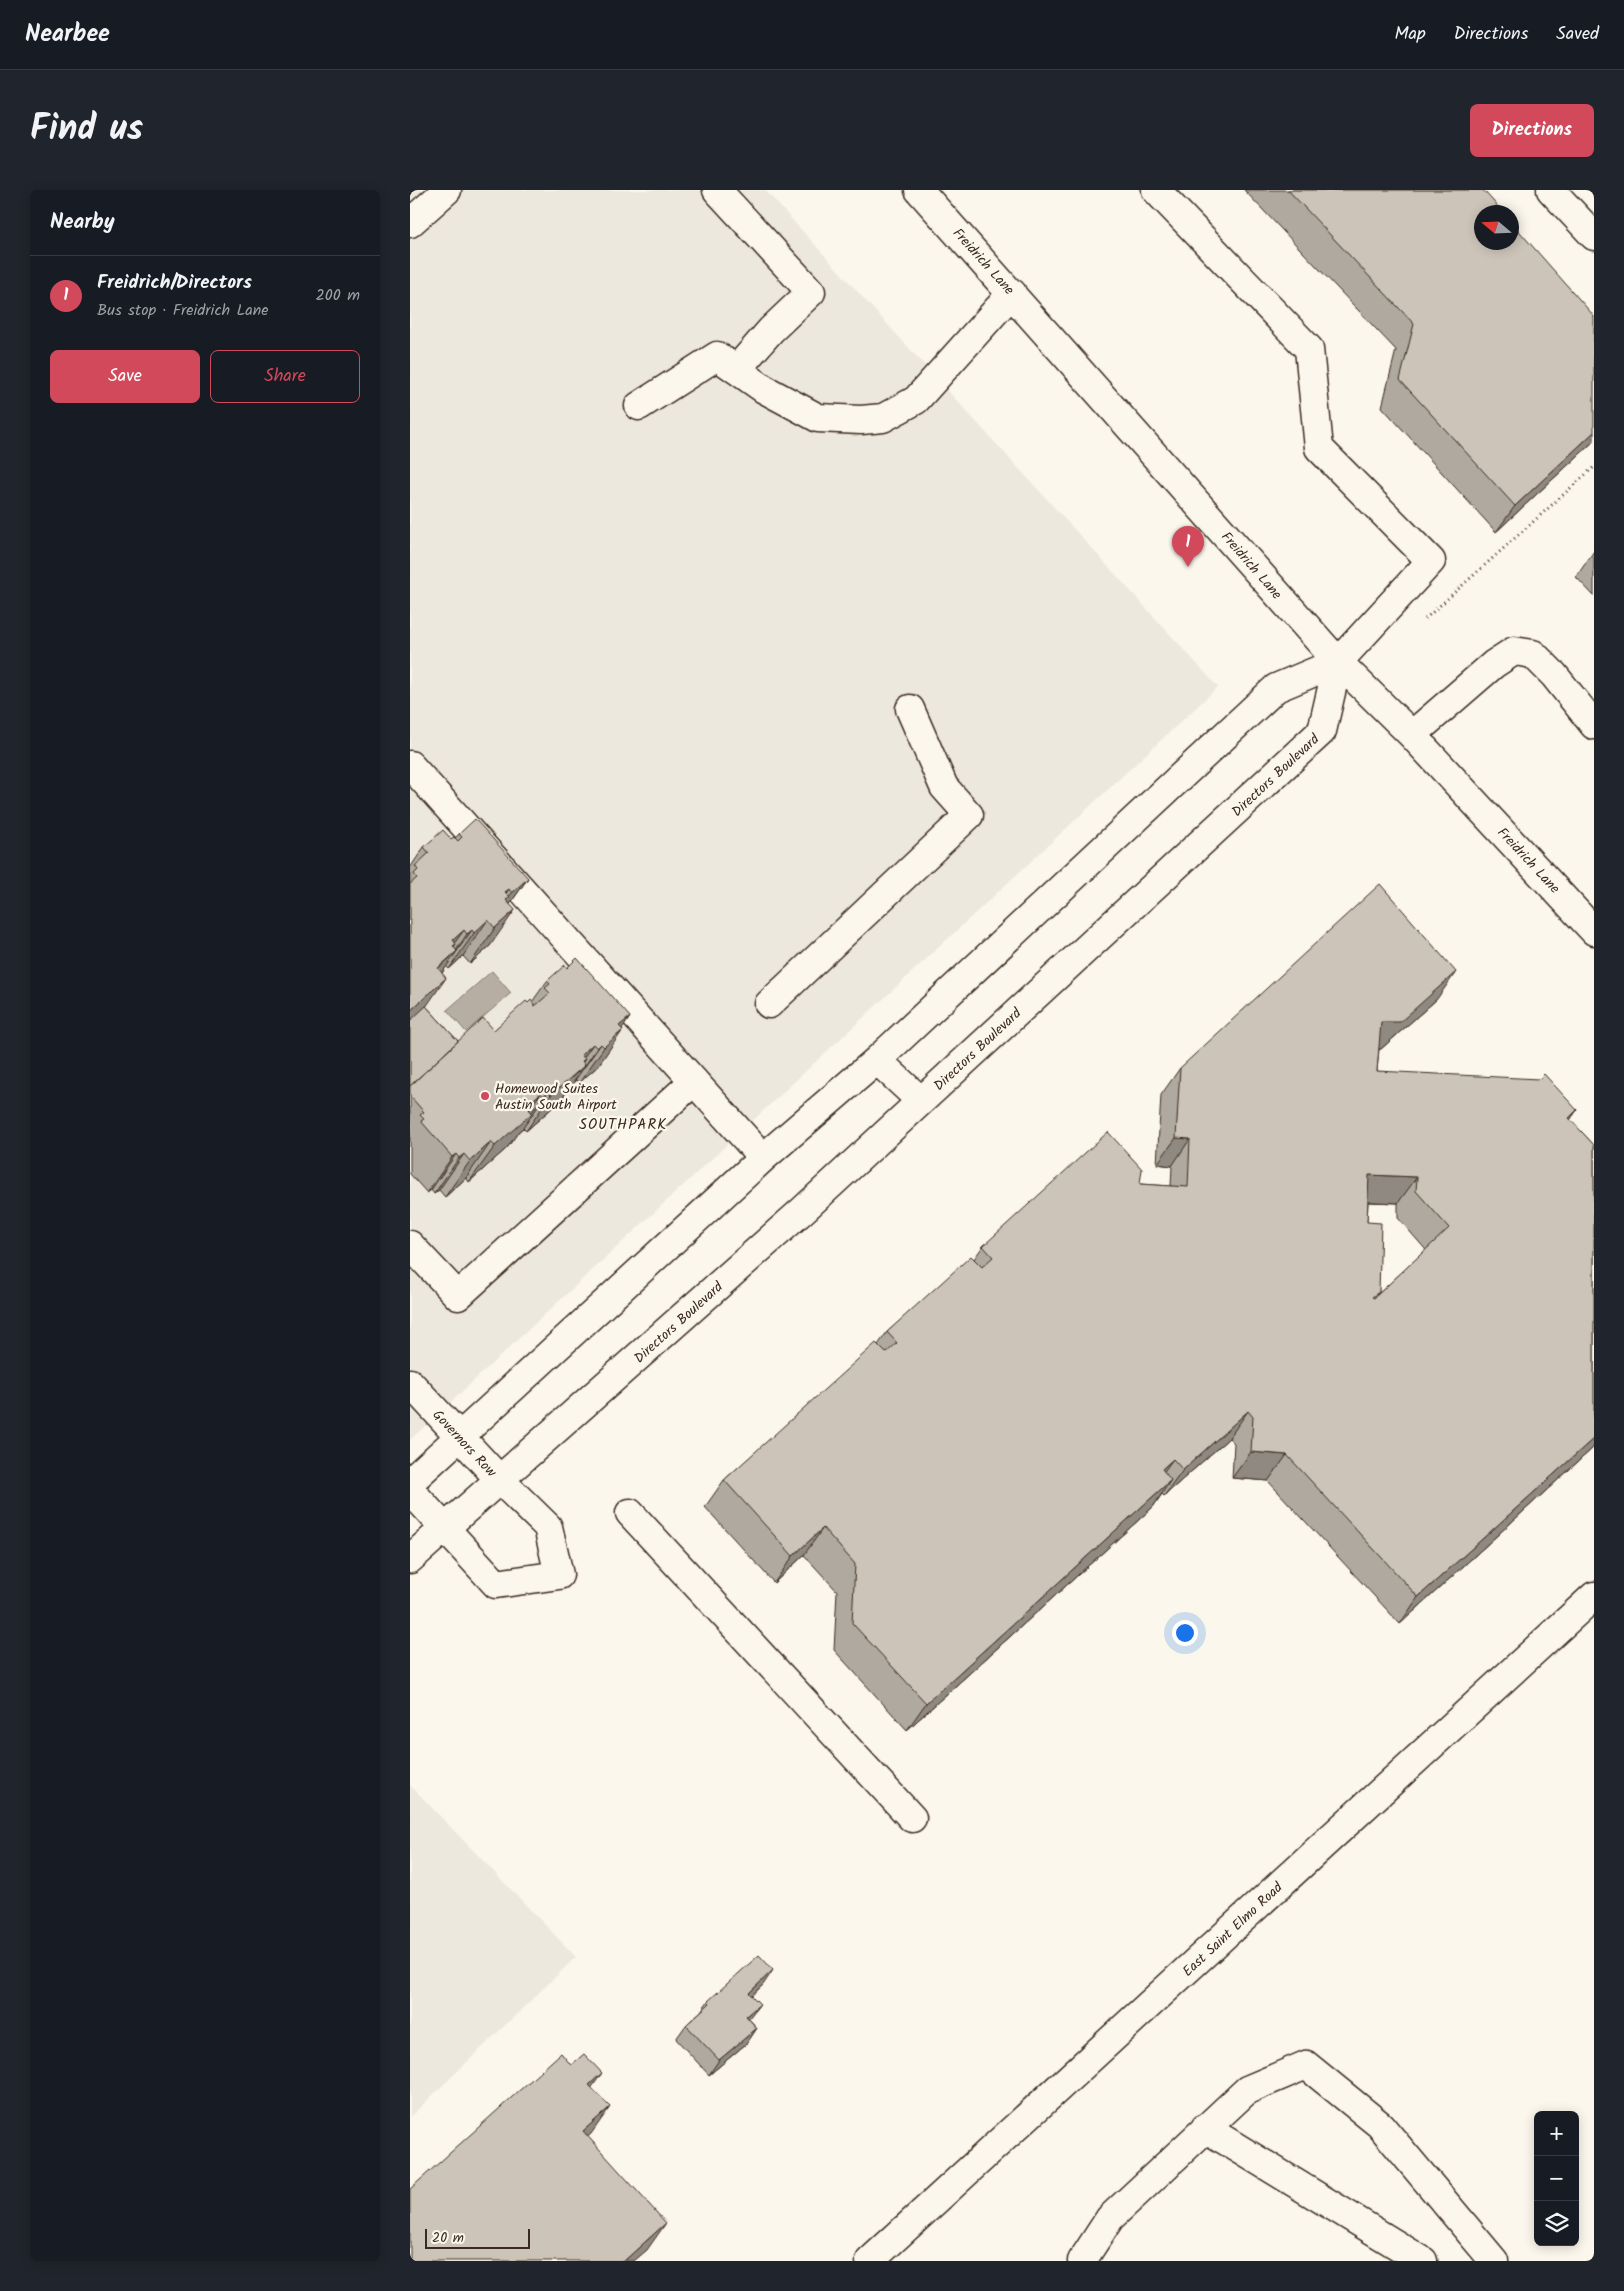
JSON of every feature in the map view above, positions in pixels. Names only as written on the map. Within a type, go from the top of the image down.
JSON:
[{"type":"street","points":[[410,222],[447,190]]},
{"type":"street","points":[[717,190],[811,292],[771,330],[737,369]]},
{"type":"street","name":"Freidrich Lane","points":[[919,190],[1338,662],[1412,735],[1594,931]]},
{"type":"street","points":[[410,1482],[763,1158],[876,1060],[1276,688],[1338,662],[1431,561],[1319,448],[1309,349],[1156,190]]},
{"type":"street","points":[[1551,190],[1594,236]]},
{"type":"street","points":[[639,406],[717,356],[764,389],[818,418],[861,420],[883,418],[916,400],[1012,293]]},
{"type":"street","points":[[1412,735],[1494,664],[1514,651],[1533,654],[1554,676],[1594,725]]},
{"type":"street","name":"Directors Boulevard","points":[[410,1560],[802,1211],[1322,732],[1338,662]]},
{"type":"street","points":[[769,1004],[969,815],[944,787],[910,709]]},
{"type":"street","points":[[410,765],[763,1158]]},
{"type":"street","points":[[876,1060],[921,1101]]},
{"type":"street","points":[[410,1245],[458,1296],[694,1081]]},
{"type":"street","name":"Governors Row","points":[[410,1383],[500,1480],[548,1526],[559,1575],[496,1584],[444,1529]]},
{"type":"street","points":[[410,1490],[444,1529]]},
{"type":"street","points":[[630,1513],[912,1818]]},
{"type":"street","name":"East Saint Elmo Road","points":[[870,2261],[1594,1596]]},
{"type":"street","points":[[1082,2261],[1110,2218],[1247,2090],[1306,2065],[1380,2125],[1494,2261]]},
{"type":"street","points":[[1205,2128],[1423,2261]]},
{"type":"path","points":[[1420,623],[1594,467]]},
{"type":"shaded area","points":[[410,190],[765,190],[1218,687],[410,1440]]},
{"type":"shaded area","points":[[492,971],[511,993],[466,1032],[447,1010]]},
{"type":"shaded area","points":[[410,1785],[576,1957],[410,2117]]},
{"type":"building","points":[[1288,190],[1483,190],[1497,205],[1474,205],[1474,250],[1519,250],[1519,231],[1594,316],[1594,432],[1515,506],[1400,380],[1414,324]]},
{"type":"building","points":[[475,819],[528,878],[512,893],[509,889],[505,892],[510,897],[506,900],[515,910],[495,928],[488,920],[474,933],[472,930],[467,934],[464,930],[453,940],[456,944],[453,946],[457,951],[438,968],[446,978],[410,1011],[410,884],[417,878],[414,874],[418,870],[415,866],[429,853],[424,847],[443,830],[451,839],[454,837],[458,841],[462,837],[459,834]]},
{"type":"building","points":[[1380,884],[1456,972],[1400,1022],[1381,1022],[1377,1071],[1539,1079],[1544,1074],[1577,1110],[1569,1118],[1594,1145],[1594,1438],[1418,1597],[1287,1455],[1251,1452],[1253,1417],[1248,1411],[1183,1470],[1173,1459],[1162,1469],[1171,1480],[926,1703],[852,1623],[855,1564],[823,1528],[793,1556],[724,1480],[876,1343],[886,1353],[897,1343],[887,1332],[971,1256],[982,1267],[993,1257],[983,1246],[1108,1132],[1142,1169],[1140,1184],[1188,1187],[1190,1139],[1176,1138],[1180,1068]],"holes":[[[1369,1175],[1417,1177],[1416,1191],[1449,1228],[1374,1298],[1372,1297],[1379,1292],[1381,1223],[1367,1222]]]},
{"type":"building","name":"Homewood Suites Austin South Airport","points":[[577,958],[630,1017],[619,1026],[623,1030],[604,1047],[601,1044],[597,1048],[593,1044],[581,1055],[585,1059],[582,1061],[585,1065],[551,1095],[548,1092],[543,1096],[541,1093],[529,1103],[532,1107],[529,1109],[532,1113],[495,1146],[491,1142],[470,1161],[464,1154],[459,1158],[456,1154],[452,1157],[421,1121],[424,1119],[420,1115],[424,1112],[410,1096],[410,1086],[483,1018],[494,1030],[526,1001],[528,1003],[531,1000],[535,1006],[550,993],[545,988],[550,984],[547,981],[565,965],[567,968]]},
{"type":"building","points":[[426,1006],[458,1041],[410,1086],[410,1021]]},
{"type":"building","points":[[759,1955],[773,1970],[749,1993],[760,2004],[746,2016],[757,2028],[719,2060],[686,2025],[710,2003],[708,2001]]},
{"type":"building","points":[[561,2053],[571,2065],[584,2054],[602,2073],[589,2085],[610,2107],[583,2131],[666,2223],[624,2261],[410,2261],[410,2189]]},
{"type":"place","name":"Freidrich/Directors","points":[[1188,567]]},
{"type":"place","name":"Homewood Suites Austin South Airport","points":[[485,1096]]},
{"type":"district","name":"SOUTHPARK","points":[[623,1124]]}]
